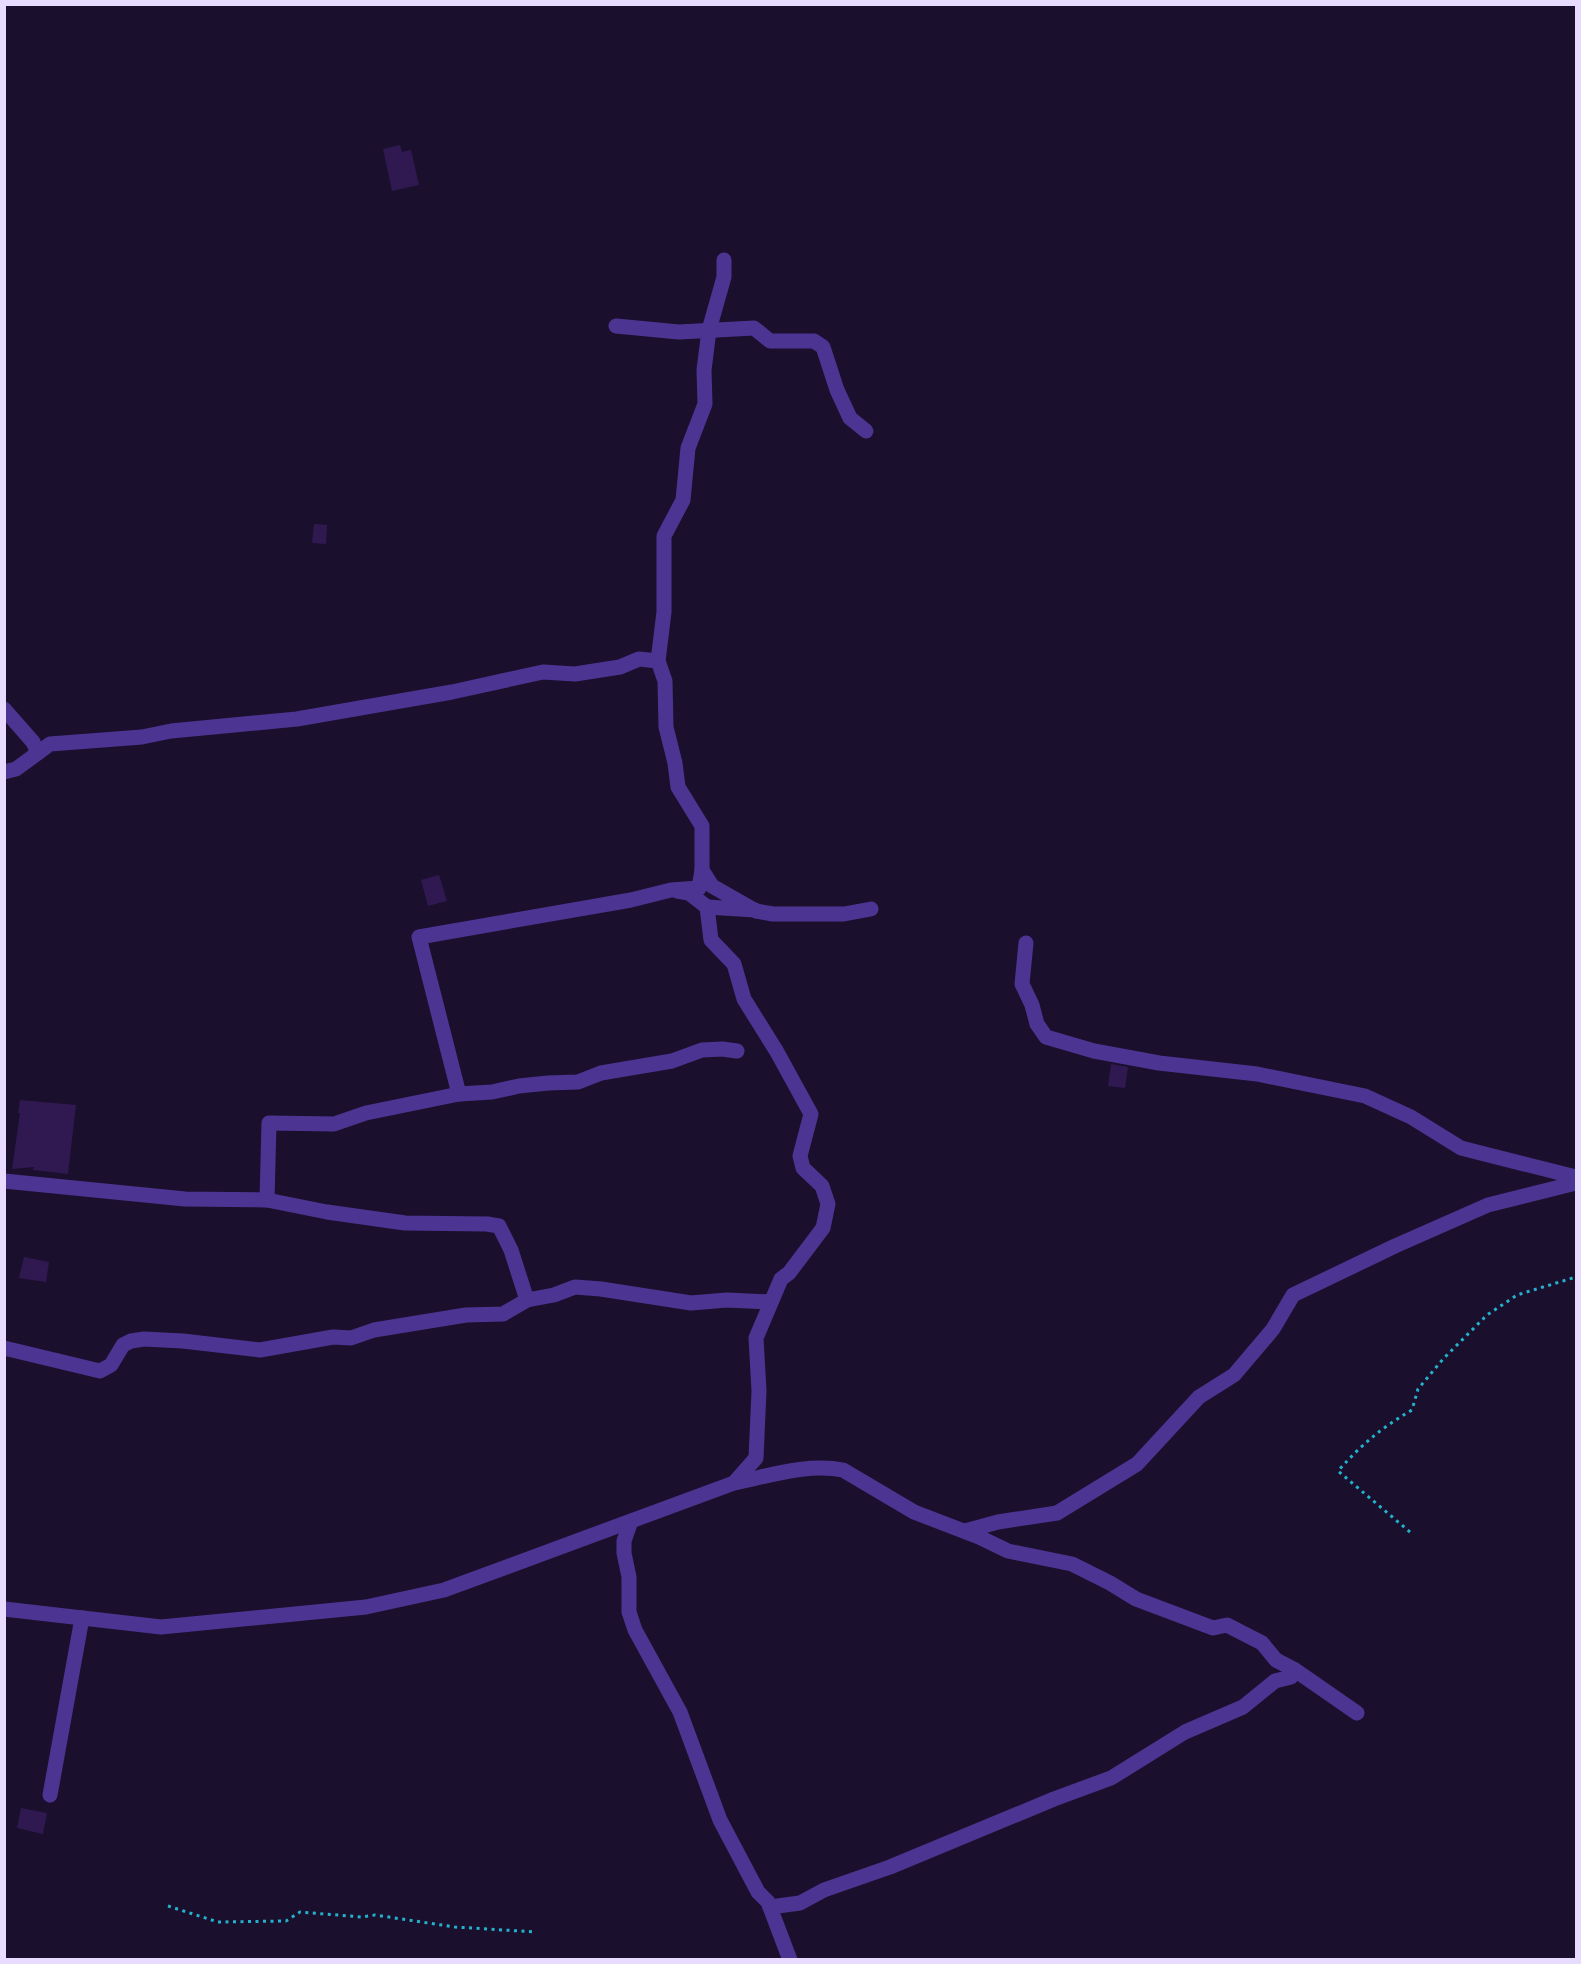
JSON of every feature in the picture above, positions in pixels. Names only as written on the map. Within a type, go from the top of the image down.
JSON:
[{"type":"street","points":[[459,1094],[419,938],[631,900],[671,890],[699,888],[702,870],[702,826],[678,787],[666,727],[665,681],[658,661],[664,612],[664,536],[683,500],[688,448],[705,404],[704,370],[709,330],[724,277],[724,260]]},
{"type":"street","points":[[616,326],[663,331],[754,328],[770,341],[814,341],[823,347],[837,390],[850,418],[866,431]]},
{"type":"street","points":[[4,772],[16,769],[50,744],[142,737],[171,731],[297,719],[452,692],[543,672],[575,674],[620,667],[639,659],[658,661]]},
{"type":"street","points":[[4,709],[33,742],[38,753]]},
{"type":"street","points":[[702,870],[712,886],[756,911]]},
{"type":"street","points":[[671,890],[689,893],[707,907],[773,914],[844,914],[871,909]]},
{"type":"street","points":[[707,907],[711,940],[734,964],[744,999],[777,1052],[811,1114],[800,1156],[803,1168],[822,1186],[828,1204],[823,1228],[789,1273],[781,1279],[756,1338],[759,1391],[756,1458],[734,1483]]},
{"type":"street","points":[[1026,943],[1022,984],[1032,1005],[1037,1024],[1046,1037],[1094,1051],[1159,1063],[1257,1074],[1365,1096],[1412,1117],[1461,1148],[1576,1177]]},
{"type":"street","points":[[267,1200],[269,1123],[334,1124],[366,1113],[459,1094],[492,1092],[548,1083],[578,1082],[601,1073],[672,1060],[702,1050],[737,1051]]},
{"type":"street","points":[[4,1181],[185,1199],[267,1200],[327,1212],[405,1223],[487,1224],[499,1227],[511,1250],[527,1300]]},
{"type":"street","points":[[965,1532],[998,1522],[1057,1513],[1137,1464],[1199,1397],[1234,1375],[1273,1329],[1293,1296],[1395,1246],[1488,1205],[1576,1183]]},
{"type":"street","points":[[4,1348],[100,1371],[111,1365],[123,1345],[131,1341],[144,1339],[183,1341],[260,1350],[333,1337],[351,1338],[374,1330],[434,1320],[503,1314],[527,1300],[554,1295],[575,1287],[691,1303],[727,1300],[771,1302]]},
{"type":"street","points":[[4,1610],[161,1627],[366,1607],[444,1590],[734,1483],[797,1470],[830,1467],[843,1470],[914,1512],[1008,1551],[1072,1564],[1136,1599],[1213,1628],[1227,1625],[1262,1643],[1276,1660],[1357,1713]]},
{"type":"street","points":[[631,1521],[624,1541],[629,1577],[629,1612],[636,1630],[680,1712],[720,1820],[758,1892],[770,1907],[790,1959]]},
{"type":"street","points":[[50,1795],[82,1618]]},
{"type":"street","points":[[770,1907],[800,1903],[824,1890],[890,1867],[1054,1799],[1111,1778],[1185,1732],[1243,1707],[1275,1681],[1291,1677],[1294,1670]]},
{"type":"path","points":[[1410,1532],[1338,1471],[1361,1445],[1412,1410],[1418,1389],[1443,1359],[1487,1315],[1517,1294],[1576,1277]]},
{"type":"path","points":[[168,1906],[218,1922],[286,1921],[300,1912],[362,1917],[375,1915],[455,1927],[536,1932]]},
{"type":"building","points":[[400,145],[402,152],[411,150],[419,185],[392,191],[383,149]]},
{"type":"building","points":[[314,524],[327,525],[326,544],[312,543]]},
{"type":"building","points":[[439,875],[447,901],[428,906],[421,880]]},
{"type":"building","points":[[1111,1064],[1128,1067],[1125,1088],[1108,1086]]},
{"type":"building","points":[[20,1100],[76,1105],[68,1174],[33,1170],[34,1167],[12,1169]]},
{"type":"building","points":[[24,1257],[49,1262],[46,1282],[19,1278]]},
{"type":"building","points":[[21,1808],[47,1813],[43,1834],[17,1828]]}]
